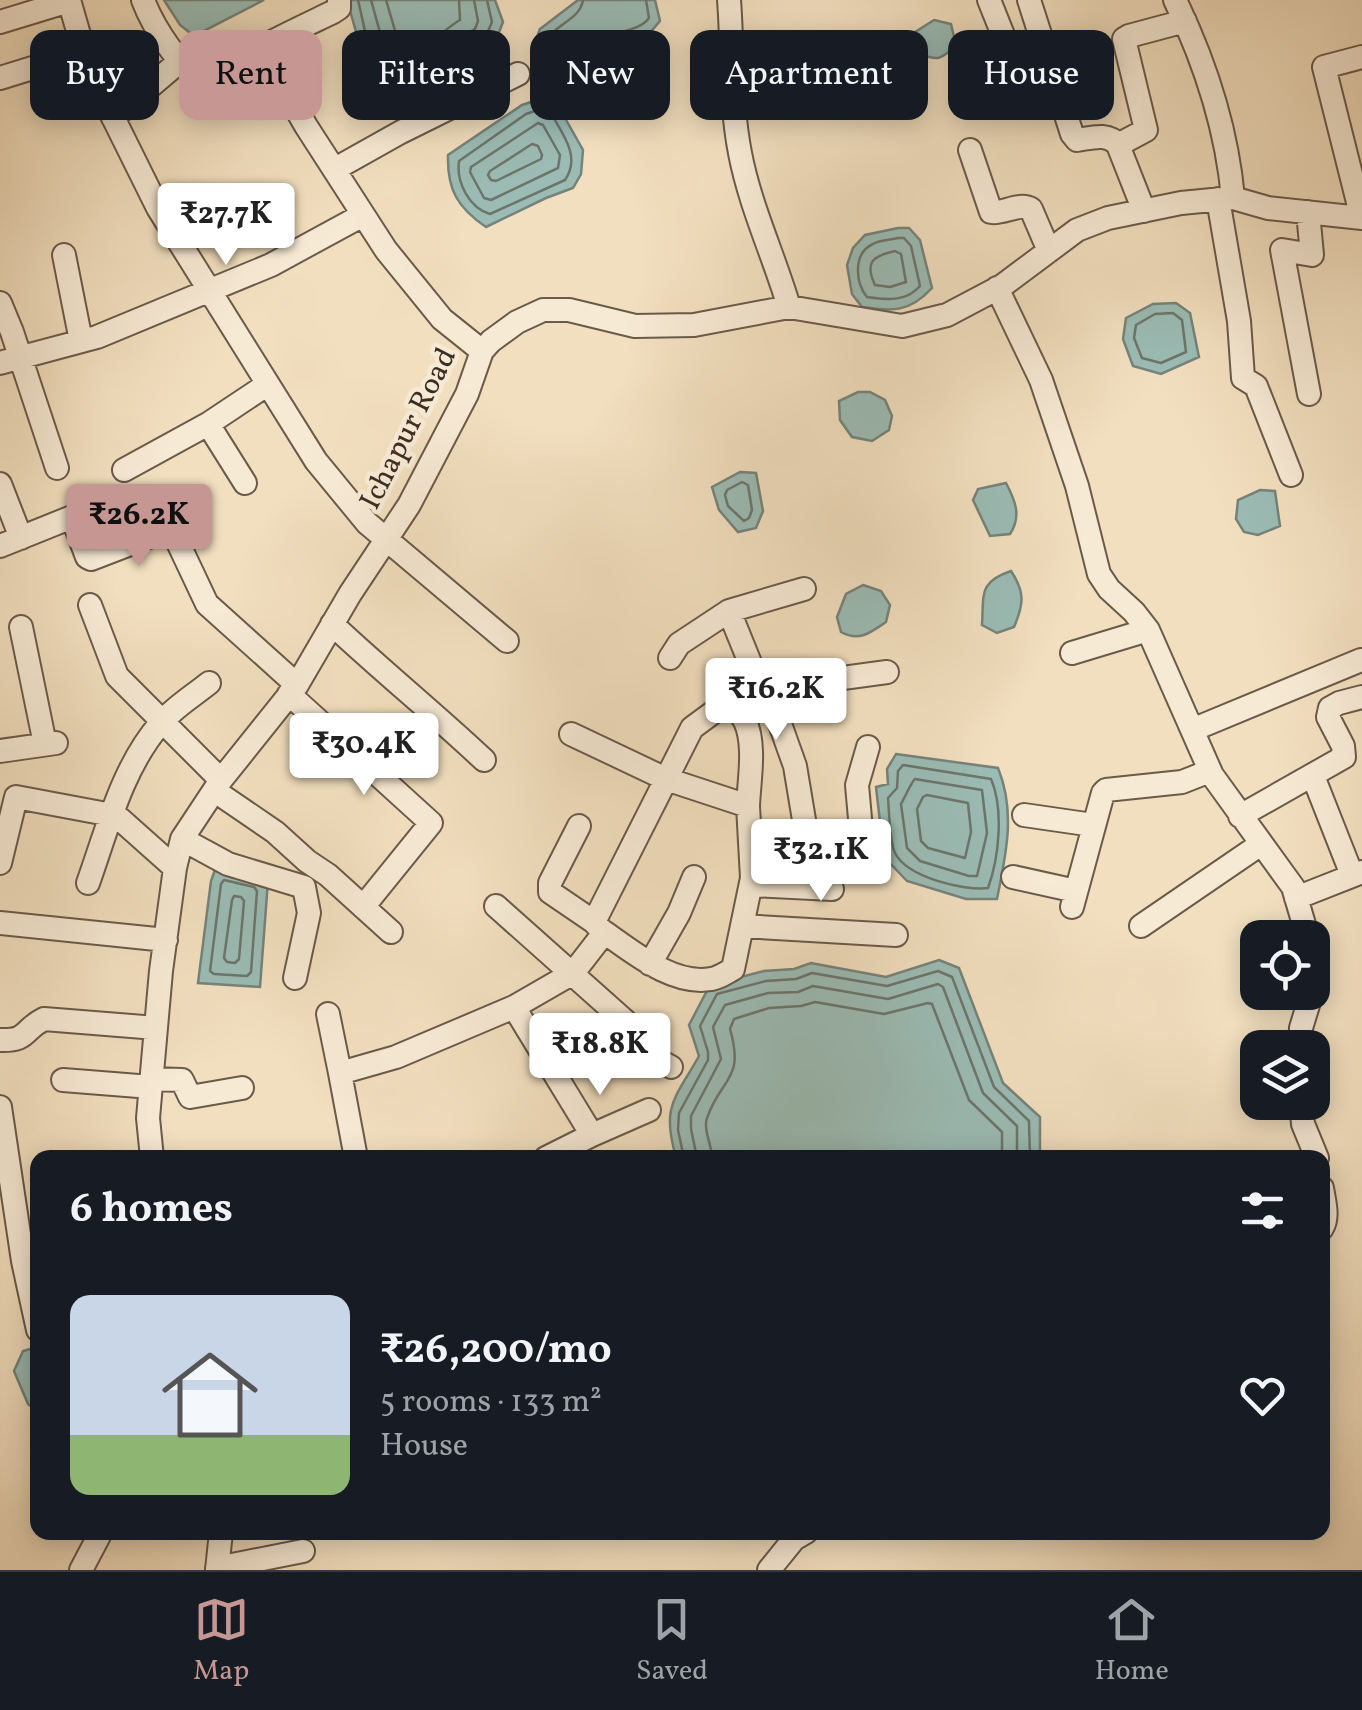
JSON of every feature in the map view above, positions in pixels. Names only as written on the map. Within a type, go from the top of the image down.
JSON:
[{"type":"street","points":[[0,22],[69,0],[78,30]]},
{"type":"street","points":[[143,0],[151,20],[179,60]]},
{"type":"street","points":[[296,30],[339,8],[339,0]]},
{"type":"street","points":[[729,0],[732,97],[740,156],[789,307]]},
{"type":"street","points":[[1001,30],[991,5],[1025,0],[1072,134],[1077,140],[1110,137],[1118,145],[1144,211]]},
{"type":"street","points":[[1118,145],[1146,130],[1124,39],[1180,10],[1226,141],[1226,199],[1244,378],[1256,386],[1291,476]]},
{"type":"street","points":[[1362,57],[1324,68],[1362,218]]},
{"type":"street","points":[[159,79],[179,62]]},
{"type":"street","points":[[0,78],[30,69]]},
{"type":"street","points":[[335,169],[518,74]]},
{"type":"street","points":[[114,120],[158,208],[316,461],[367,523],[507,641]]},
{"type":"street","points":[[303,120],[386,250],[442,318],[482,351]]},
{"type":"street","points":[[970,150],[989,209],[998,213],[1024,206],[1031,208],[1049,251]]},
{"type":"street","name":"Ichapur Road","points":[[151,1150],[148,1118],[161,971],[182,839],[293,690],[409,505],[468,394],[482,351],[504,330],[543,310],[569,310],[634,326],[694,325],[789,307],[902,326],[947,315],[997,288],[1078,230],[1108,218],[1182,203],[1226,199],[1268,208],[1362,218]]},
{"type":"street","points":[[1308,212],[1312,254],[1282,250],[1309,394]]},
{"type":"street","points":[[10,360],[97,337],[271,266],[364,214]]},
{"type":"street","points":[[64,255],[81,341]]},
{"type":"street","points":[[997,288],[1041,380],[1077,486],[1099,574],[1109,590],[1148,630],[1210,770],[1293,887],[1303,920]]},
{"type":"street","points":[[0,303],[12,332],[10,360],[57,468]]},
{"type":"street","points":[[124,470],[208,424],[268,384]]},
{"type":"street","points":[[208,424],[245,482]]},
{"type":"street","points":[[0,484],[10,542],[72,518],[91,559],[169,530],[173,532],[207,604],[432,824],[364,907]]},
{"type":"street","points":[[670,658],[679,644],[729,611],[804,589]]},
{"type":"street","points":[[90,605],[117,676],[218,786],[391,932]]},
{"type":"street","points":[[729,611],[796,766],[806,838],[862,841],[856,785],[868,746]]},
{"type":"street","points":[[332,624],[484,760]]},
{"type":"street","points":[[0,751],[52,743],[21,627]]},
{"type":"street","points":[[1072,653],[1148,630]]},
{"type":"street","points":[[1192,730],[1362,660]]},
{"type":"street","points":[[769,703],[828,680],[887,672]]},
{"type":"street","points":[[340,1074],[396,1056],[514,1007],[573,973],[599,927],[692,728],[757,680]]},
{"type":"street","points":[[88,884],[138,754],[162,721],[209,683]]},
{"type":"street","points":[[1240,816],[1344,757],[1328,717],[1330,708],[1362,697]]},
{"type":"street","points":[[580,826],[550,882],[550,892],[650,964],[676,976],[711,979],[734,970],[751,884],[752,856],[748,732],[730,700]]},
{"type":"street","points":[[571,734],[666,779],[748,806]]},
{"type":"street","points":[[1013,878],[1074,898],[1098,802],[1106,790],[1182,782],[1210,770]]},
{"type":"street","points":[[1296,898],[1357,874],[1312,776]]},
{"type":"street","points":[[0,863],[16,796],[112,814],[175,868]]},
{"type":"street","points":[[1024,815],[1092,825]]},
{"type":"street","points":[[182,839],[228,864],[304,887],[309,913],[296,978]]},
{"type":"street","points":[[1140,926],[1261,844]]},
{"type":"street","points":[[650,964],[679,914],[694,877]]},
{"type":"street","points":[[751,884],[832,889]]},
{"type":"street","points":[[496,906],[626,1020],[654,1057],[670,1068]]},
{"type":"street","points":[[0,924],[166,940]]},
{"type":"street","points":[[742,926],[896,935]]},
{"type":"street","points":[[514,1007],[592,1135]]},
{"type":"street","points":[[328,1014],[340,1074],[347,1150]]},
{"type":"street","points":[[0,1040],[24,1037],[44,1019],[156,1028]]},
{"type":"street","points":[[63,1080],[182,1080],[190,1097],[242,1088]]},
{"type":"street","points":[[0,1107],[11,1264],[30,1310]]},
{"type":"street","points":[[562,1150],[649,1110]]},
{"type":"street","points":[[1303,1120],[1314,1150]]},
{"type":"street","points":[[82,1570],[97,1540]]},
{"type":"street","points":[[219,1540],[217,1569],[303,1551]]},
{"type":"water","points":[[164,0],[264,0],[206,30],[186,30]]},
{"type":"water","points":[[347,0],[495,0],[503,22],[500,30],[356,30]]},
{"type":"water","points":[[578,0],[655,0],[660,21],[652,30],[540,29]]},
{"type":"water","points":[[934,20],[951,24],[948,52],[935,58],[928,56],[928,30],[918,30]]},
{"type":"water","points":[[530,102],[530,120],[566,120],[583,150],[581,174],[573,188],[486,227],[456,197],[448,155],[500,120],[510,120],[510,113]]},
{"type":"water","points":[[909,228],[920,240],[932,288],[908,306],[862,307],[852,294],[847,265],[853,248],[865,235]]},
{"type":"water","points":[[1176,303],[1190,313],[1199,357],[1161,374],[1133,366],[1123,339],[1126,318],[1153,304]]},
{"type":"water","points":[[858,392],[870,392],[885,400],[892,416],[889,430],[872,441],[852,437],[840,420],[839,401]]},
{"type":"water","points":[[740,472],[756,473],[763,511],[756,528],[738,532],[719,510],[712,487]]},
{"type":"water","points":[[1006,483],[1016,521],[1010,534],[990,536],[973,500],[978,489]]},
{"type":"water","points":[[1260,490],[1275,491],[1280,526],[1258,535],[1244,532],[1236,519],[1238,500]]},
{"type":"water","points":[[1011,571],[1021,592],[1020,612],[1014,627],[997,633],[982,625],[983,598],[993,580]]},
{"type":"water","points":[[863,585],[881,591],[890,605],[886,622],[864,635],[847,635],[841,632],[837,617],[846,594]]},
{"type":"water","points":[[896,754],[998,768],[1008,817],[997,899],[966,899],[907,881],[884,857],[876,787],[888,784],[887,769]]},
{"type":"water","points":[[216,867],[268,881],[260,987],[198,983]]},
{"type":"water","points":[[939,960],[959,968],[1003,1083],[1040,1117],[1040,1150],[674,1150],[670,1114],[677,1093],[699,1056],[689,1025],[710,985],[811,963],[886,977]]},
{"type":"water","points":[[30,1349],[30,1406],[14,1371],[23,1351]]}]
